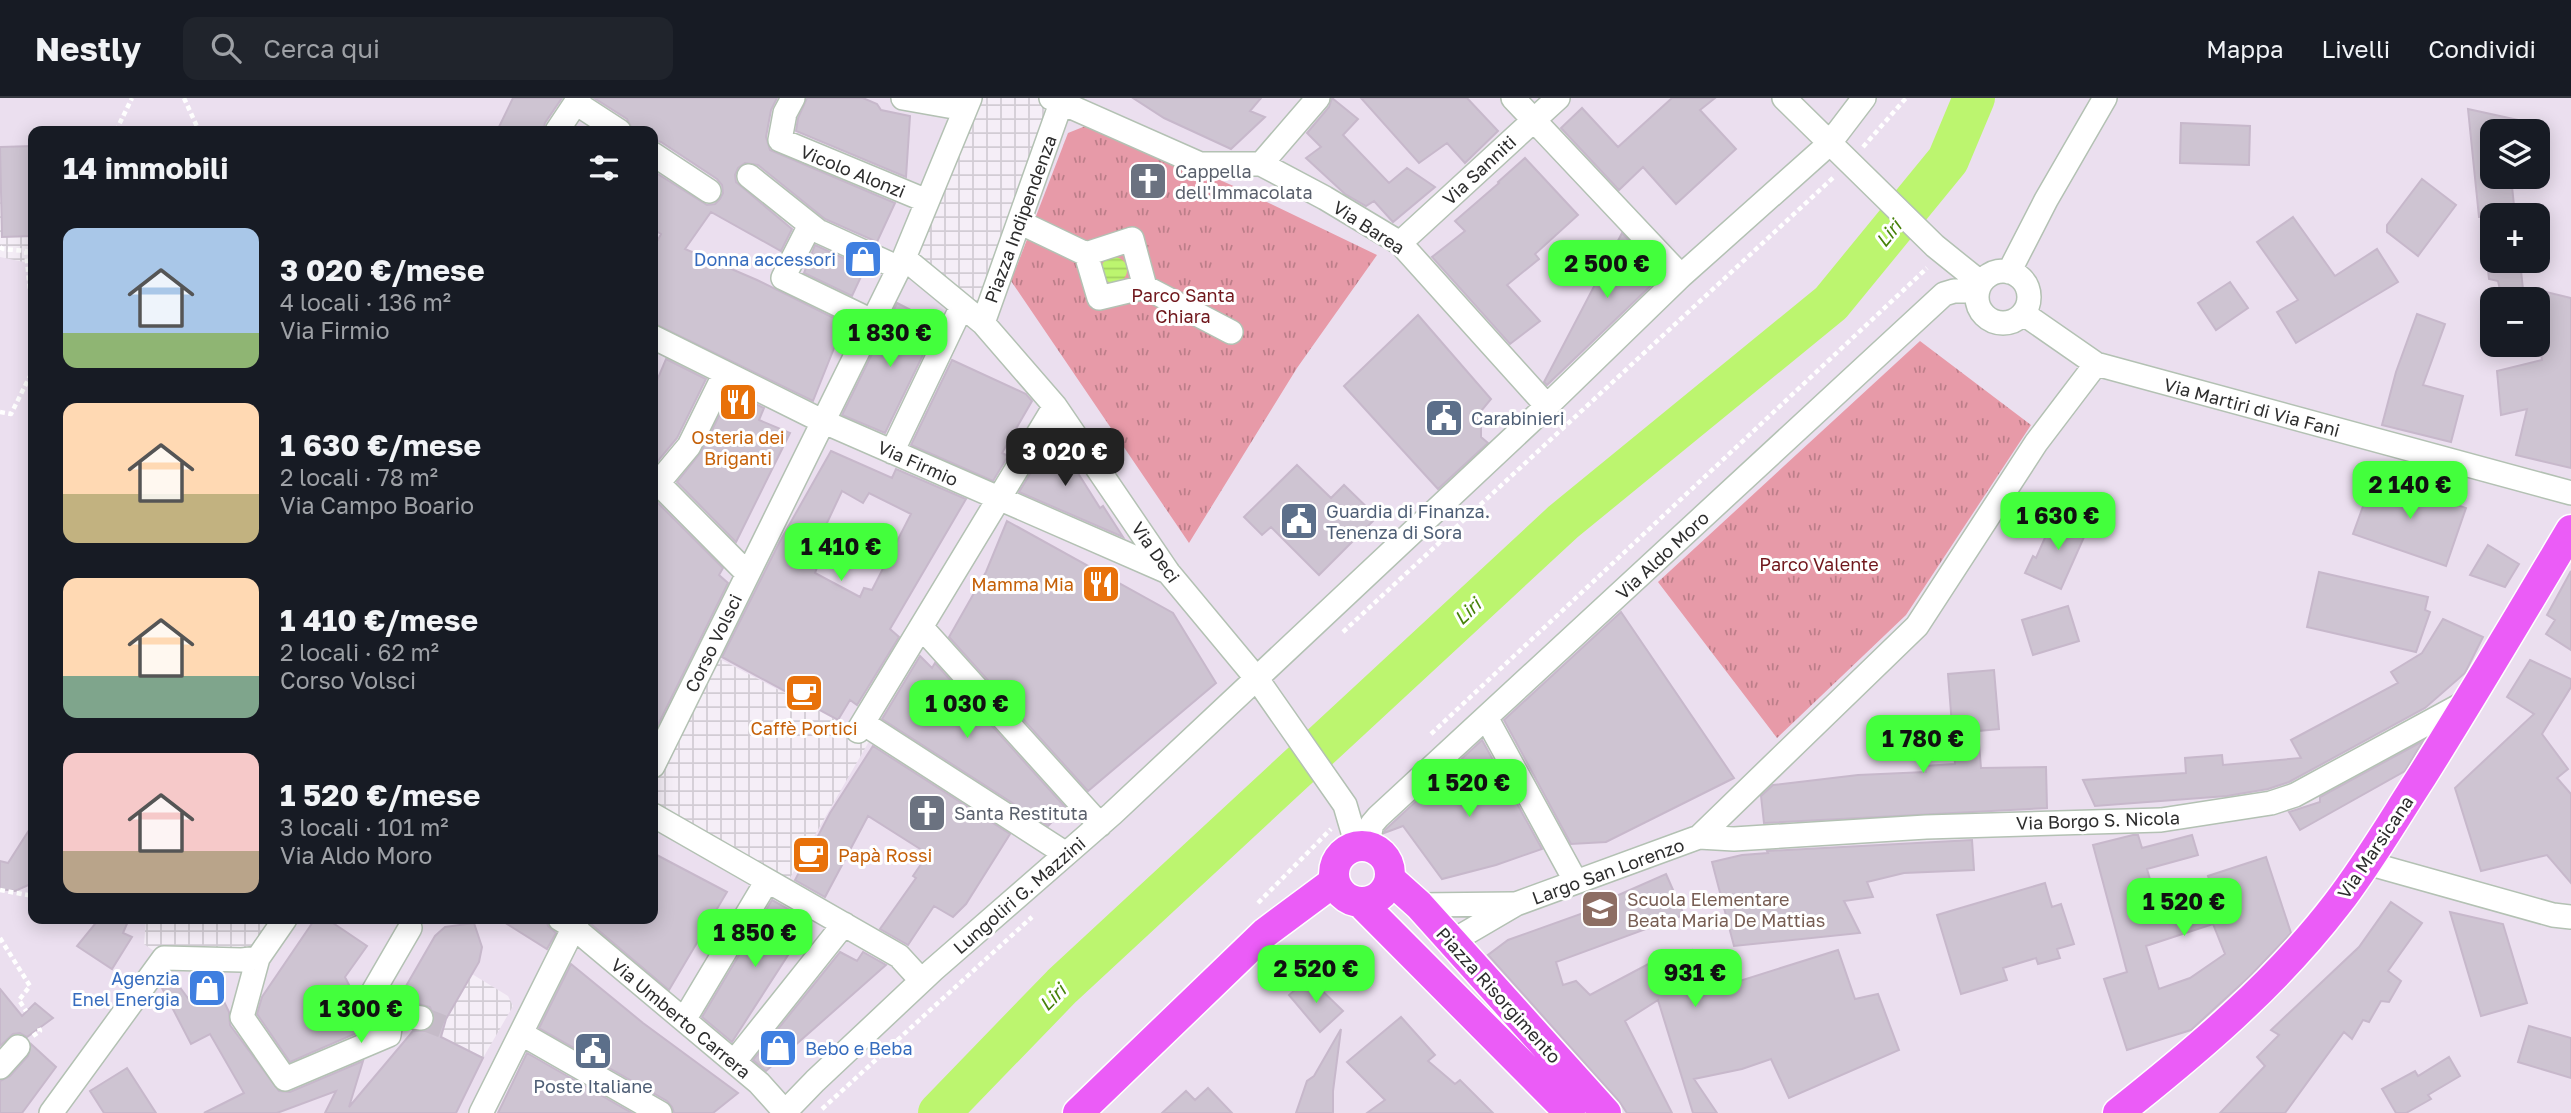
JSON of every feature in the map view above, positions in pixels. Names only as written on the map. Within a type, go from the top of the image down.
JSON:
[{"type":"main road","name":"Via Marsicana","points":[[2118,1113],[2196,1051],[2251,998],[2304,943],[2367,863],[2470,700],[2571,530]]},
{"type":"main road","points":[[1362,846],[1376,849],[1388,861],[1390,879],[1376,898],[1360,902],[1344,895],[1335,881],[1334,873],[1338,858],[1350,848],[1362,846]]},
{"type":"main road","name":"Piazza Risorgimento","points":[[1390,879],[1419,905],[1606,1113]]},
{"type":"main road","points":[[1078,1113],[1265,933],[1335,881]]},
{"type":"main road","name":"Piazza Risorgimento","points":[[1360,902],[1570,1113]]},
{"type":"main road","points":[[1397,942],[1425,948],[1451,942]]},
{"type":"street","name":"Vicolo Alonzi","points":[[793,98],[785,113],[780,141],[927,201]]},
{"type":"street","points":[[901,263],[927,201],[960,102],[903,98]]},
{"type":"street","points":[[1261,164],[1318,98]]},
{"type":"street","points":[[1513,98],[1681,276]]},
{"type":"street","name":"Via Sanniti","points":[[1400,243],[1558,98]]},
{"type":"street","points":[[1784,98],[1979,287]]},
{"type":"street","name":"Lungoliri G. Mazzini","points":[[785,1113],[921,980],[1100,825],[1547,406],[1681,276],[1829,144],[1864,98]]},
{"type":"street","points":[[2009,272],[2046,200],[2105,98]]},
{"type":"street","points":[[560,126],[577,100],[612,126]]},
{"type":"street","name":"Via Barea","points":[[1069,102],[1200,164],[1261,164],[1400,243],[1547,406]]},
{"type":"street","name":"Piazza Indipendenza","points":[[749,176],[818,231],[901,263],[982,323],[1019,222],[1069,102]]},
{"type":"street","points":[[658,157],[709,191]]},
{"type":"street","points":[[1019,222],[1086,254],[1132,239],[1145,287]]},
{"type":"street","points":[[810,225],[783,278],[872,321]]},
{"type":"street","points":[[1086,254],[1099,298],[1145,287],[1231,332]]},
{"type":"street","name":"Corso Volsci","points":[[658,756],[901,263]]},
{"type":"street","points":[[1994,272],[2009,272],[2019,276],[2030,298],[2024,314],[2009,323],[1991,321],[1979,309],[1979,287],[1994,272]]},
{"type":"street","name":"Via Aldo Moro","points":[[1362,846],[1372,824],[1944,294],[1979,287]]},
{"type":"street","points":[[892,452],[962,306]]},
{"type":"street","points":[[1699,837],[1917,626],[2036,443],[2096,365],[2024,314]]},
{"type":"street","name":"Via Deci","points":[[982,323],[1055,406],[1168,572],[1257,679],[1345,804],[1362,846]]},
{"type":"street","name":"Via Firmio","points":[[658,340],[822,421],[1168,572]]},
{"type":"street","name":"Via Martiri di Via Fani","points":[[2096,365],[2571,493]]},
{"type":"street","points":[[725,373],[689,446],[658,483],[747,573]]},
{"type":"street","points":[[1055,406],[861,727],[1066,854]]},
{"type":"street","points":[[922,628],[1100,825]]},
{"type":"street","name":"Via Borgo S. Nicola","points":[[1699,837],[1734,839],[1938,826],[2161,820],[2271,803],[2295,795],[2470,700]]},
{"type":"street","points":[[1487,719],[1576,882]]},
{"type":"street","points":[[658,818],[900,956],[921,980]]},
{"type":"street","name":"Largo San Lorenzo","points":[[1451,942],[1516,904],[1699,837]]},
{"type":"street","points":[[2367,863],[2571,918]]},
{"type":"street","points":[[684,1020],[766,881]]},
{"type":"street","name":"Largo San Lorenzo","points":[[1419,905],[1516,904]]},
{"type":"street","points":[[282,924],[258,958],[242,1017],[285,1079],[389,1035],[393,1014]]},
{"type":"street","points":[[406,924],[370,997],[393,1014],[421,1018]]},
{"type":"street","points":[[481,1113],[522,1034],[569,924]]},
{"type":"street","name":"Via Umberto Carrera","points":[[572,924],[759,1083],[785,1113]]},
{"type":"street","points":[[734,1062],[844,924]]},
{"type":"street","points":[[51,1113],[164,958],[258,958]]},
{"type":"street","points":[[522,1034],[656,1112]]},
{"type":"street","points":[[0,1067],[18,1047]]},
{"type":"path","points":[[118,126],[132,98]]},
{"type":"path","points":[[184,98],[197,126]]},
{"type":"path","points":[[1849,163],[1906,98]]},
{"type":"path","points":[[0,247],[26,251],[28,283]]},
{"type":"path","points":[[0,412],[11,414],[28,380]]},
{"type":"path","points":[[0,890],[28,895]]},
{"type":"path","points":[[0,938],[30,986],[19,1000],[26,1011]]},
{"type":"green space","name":"Parco Santa Chiara","points":[[1095,125],[1238,188],[1377,255],[1297,368],[1189,543],[1011,281],[1068,133]]},
{"type":"green space","name":"Parco Valente","points":[[1920,341],[2031,425],[1906,615],[1777,738],[1658,582]]},
{"type":"shaded area","points":[[970,98],[1051,98],[983,323],[904,258]]},
{"type":"shaded area","points":[[0,175],[2,236],[28,236],[28,263],[0,257]]},
{"type":"shaded area","points":[[1114,257],[1123,261],[1127,270],[1123,279],[1114,283],[1105,279],[1101,270],[1105,261]]},
{"type":"shaded area","points":[[708,653],[871,738],[783,890],[658,818],[658,756]]},
{"type":"shaded area","points":[[146,924],[282,924],[258,958],[164,958],[144,944]]},
{"type":"shaded area","points":[[472,974],[508,996],[513,1006],[483,1058],[441,1037],[446,1019]]},
{"type":"building","points":[[513,98],[562,98],[544,126],[499,126]]},
{"type":"building","points":[[594,98],[777,98],[771,110],[766,137],[770,150],[895,203],[877,242],[825,219],[758,165],[745,163],[738,168],[736,182],[792,229],[781,251],[711,212],[685,249],[757,280],[844,323],[813,401],[658,325],[658,240],[661,234],[658,232],[658,174],[707,205],[715,204],[720,199],[723,193],[722,185],[717,179],[658,141],[658,126],[630,126],[627,119]]},
{"type":"building","points":[[807,98],[863,98],[877,104],[881,110],[910,116],[906,177],[796,131],[798,118]]},
{"type":"building","points":[[1133,98],[1261,98],[1250,111],[1265,117],[1231,149],[1164,118]]},
{"type":"building","points":[[1332,98],[1358,119],[1343,135],[1389,183],[1407,168],[1435,187],[1393,222],[1374,201],[1366,206],[1345,194],[1306,158],[1321,147],[1307,133],[1329,107]]},
{"type":"building","points":[[1361,98],[1467,98],[1498,131],[1465,163],[1447,143],[1419,163]]},
{"type":"building","points":[[1672,98],[1715,98],[1700,110],[1736,149],[1676,204],[1643,167],[1619,190],[1561,128],[1582,108],[1618,147]]},
{"type":"building","points":[[2468,109],[2514,119],[2480,119],[2480,189],[2512,189],[2514,203],[2480,203],[2479,217]]},
{"type":"building","points":[[2181,123],[2250,126],[2249,165],[2180,163]]},
{"type":"building","points":[[28,146],[28,236],[2,237],[0,147]]},
{"type":"building","points":[[1525,158],[1578,215],[1535,254],[1539,259],[1507,285],[1540,321],[1510,344],[1432,257],[1465,231],[1455,221]]},
{"type":"building","points":[[2422,179],[2456,205],[2418,256],[2387,232],[2387,225]]},
{"type":"building","points":[[2293,217],[2335,276],[2377,249],[2398,282],[2296,343],[2277,312],[2298,300],[2257,242]]},
{"type":"building","points":[[1622,233],[1661,276],[1547,385],[1544,382]]},
{"type":"building","points":[[815,245],[865,268],[852,296],[804,273]]},
{"type":"building","points":[[2488,273],[2521,273],[2523,287],[2499,287],[2498,281],[2489,279]]},
{"type":"building","points":[[2230,282],[2248,308],[2216,330],[2198,303]]},
{"type":"building","points":[[2550,293],[2571,298],[2571,468],[2516,455],[2527,409],[2501,415],[2497,371],[2542,360],[2542,357],[2550,357]]},
{"type":"building","points":[[897,303],[938,324],[885,433],[842,415]]},
{"type":"building","points":[[2417,314],[2445,324],[2423,385],[2463,396],[2451,442],[2382,425],[2396,372]]},
{"type":"building","points":[[1418,315],[1491,399],[1481,411],[1481,437],[1488,443],[1438,489],[1344,386]]},
{"type":"building","points":[[666,359],[706,379],[677,438],[658,461],[658,378]]},
{"type":"building","points":[[952,360],[1026,394],[1032,401],[1002,453],[1008,456],[993,481],[911,445]]},
{"type":"building","points":[[731,392],[764,408],[759,420],[790,433],[736,542],[677,482],[701,452]]},
{"type":"building","points":[[1054,435],[1100,508],[1103,506],[1123,537],[1019,492]]},
{"type":"building","points":[[831,451],[892,478],[896,469],[966,499],[890,629],[899,637],[857,705],[850,700],[838,720],[722,657],[779,543]],"holes":[[[842,491],[863,503],[869,493],[911,514],[872,590],[864,588],[860,597],[815,573],[818,565],[814,562],[832,529],[826,525]]]},
{"type":"building","points":[[1297,465],[1331,498],[1344,485],[1377,517],[1319,575],[1271,527],[1262,535],[1244,517]]},
{"type":"building","points":[[2374,476],[2466,508],[2446,566],[2353,534]]},
{"type":"building","points":[[658,503],[723,568],[719,575],[728,583],[658,725]]},
{"type":"building","points":[[2056,513],[2088,528],[2061,589],[2025,573],[2033,556],[2036,558]]},
{"type":"building","points":[[1007,521],[1173,613],[1216,683],[1088,791],[949,637],[986,572]]},
{"type":"building","points":[[2488,545],[2519,564],[2505,587],[2470,575]]},
{"type":"building","points":[[2571,571],[2571,650],[2546,634],[2555,620],[2547,615]]},
{"type":"building","points":[[2319,572],[2428,597],[2425,610],[2430,612],[2416,652],[2307,627]]},
{"type":"building","points":[[2068,606],[2079,641],[2033,655],[2022,620]]},
{"type":"building","points":[[1621,612],[1734,778],[1606,842],[1571,844],[1504,720]]},
{"type":"building","points":[[2443,619],[2483,637],[2465,673],[2425,708],[2289,782],[2268,789],[2227,796],[2095,806],[2083,780],[2186,773],[2185,758],[2222,755],[2223,765],[2301,758],[2291,740],[2398,683],[2391,672],[2422,653]]},
{"type":"building","points":[[920,656],[932,668],[935,663],[1066,808],[1048,826],[882,719]]},
{"type":"building","points":[[2530,660],[2571,679],[2571,687],[2542,734],[2568,769],[2557,778],[2571,794],[2571,883],[2547,855],[2481,871],[2455,788],[2534,714],[2507,697]]},
{"type":"building","points":[[1994,670],[1999,729],[1978,731],[1981,768],[2046,767],[2047,808],[1764,823],[1761,796],[1773,785],[1858,775],[1926,772],[1925,766],[1955,764],[1948,674]]},
{"type":"building","points":[[1482,740],[1542,849],[1496,865],[1442,879],[1403,826],[1384,833]]},
{"type":"building","points":[[2423,741],[2405,771],[2300,830],[2289,812],[2320,802],[2320,797]]},
{"type":"building","points":[[873,746],[1010,834],[966,904],[953,917],[934,906],[908,945],[880,929],[916,878],[913,876],[928,854],[868,816],[825,897],[795,880],[830,813]]},
{"type":"building","points":[[28,832],[28,885],[15,891],[0,889],[0,861],[8,863]]},
{"type":"building","points":[[2138,835],[2142,848],[2192,835],[2198,855],[2147,869],[2159,911],[2214,895],[2208,876],[2266,857],[2291,933],[2249,977],[2191,1030],[2127,1050],[2104,979],[2127,972],[2093,845]],"holes":[[[2213,924],[2225,954],[2190,978],[2159,989],[2146,946]]]},
{"type":"building","points":[[1972,840],[1974,870],[1904,873],[1867,882],[1873,897],[1844,901],[1860,933],[1734,946],[1712,862],[1742,855],[1768,853],[1767,851]]},
{"type":"building","points":[[658,856],[727,892],[669,990],[591,924],[658,924]]},
{"type":"building","points":[[1666,874],[1684,915],[1556,962],[1563,985],[1576,981],[1590,995],[1656,960],[1692,950],[1708,991],[1838,950],[1855,999],[1878,994],[1899,1050],[1789,1098],[1771,1059],[1742,1069],[1694,1079],[1717,1113],[1693,1113],[1658,1000],[1625,1021],[1672,1113],[1627,1113],[1488,955],[1508,940],[1617,901],[1614,897]]},
{"type":"building","points":[[2045,883],[2052,907],[2061,904],[2074,944],[2057,949],[2060,958],[2038,964],[2036,958],[2003,968],[2007,980],[1961,994],[1937,915]]},
{"type":"building","points":[[772,900],[810,921],[732,1042],[702,1017]]},
{"type":"building","points":[[2391,902],[2422,923],[2388,971],[2401,981],[2389,1002],[2381,1001],[2369,1022],[2363,1020],[2352,1039],[2344,1032],[2285,1113],[2220,1113],[2265,1066],[2257,1057],[2279,1035],[2271,1030],[2359,947]]},
{"type":"building","points":[[2450,912],[2503,924],[2527,1003],[2481,1016]]},
{"type":"building","points":[[95,924],[127,924],[123,933],[132,937],[112,969],[77,946]]},
{"type":"building","points":[[312,924],[334,924],[367,946],[345,977],[358,1003],[376,1019],[373,1026],[290,1062],[257,1014],[262,997]]},
{"type":"building","points":[[474,924],[482,947],[479,962],[446,1019],[441,1037],[483,1058],[456,1113],[325,1113],[336,1091],[277,1113],[204,1113],[244,1093],[210,1034],[191,1044],[161,986],[170,974],[190,1001],[216,985],[229,1012],[230,1025],[279,1091],[290,1092],[363,1061],[349,1107],[413,1031],[426,1031],[432,1026],[435,1019],[430,1007],[415,1003],[402,993],[435,936],[445,927]]},
{"type":"building","points":[[507,924],[547,924],[556,933],[547,949]]},
{"type":"building","points":[[840,952],[857,961],[863,952],[886,965],[766,1071],[753,1060]]},
{"type":"building","points":[[571,964],[643,1023],[738,1093],[713,1113],[674,1113],[667,1101],[539,1028]]},
{"type":"building","points":[[1309,978],[1343,1011],[1320,1032],[1289,995]]},
{"type":"building","points":[[0,989],[22,1016],[35,1003],[53,1018],[27,1037],[20,1033],[13,1034],[0,1046]]},
{"type":"building","points":[[1401,1017],[1435,1055],[1428,1061],[1455,1084],[1460,1080],[1493,1113],[1367,1113],[1385,1100],[1347,1062]]},
{"type":"building","points":[[2529,1026],[2571,1038],[2571,1078],[2518,1062]]},
{"type":"building","points":[[1341,1029],[1333,1113],[1296,1113],[1307,1081],[1314,1076]]},
{"type":"building","points":[[31,1044],[56,1067],[22,1113],[0,1113],[0,1081],[10,1076],[28,1056]]},
{"type":"building","points":[[527,1053],[632,1113],[498,1113]]},
{"type":"building","points":[[2449,1057],[2460,1076],[2428,1095],[2431,1099],[2406,1113],[2396,1113],[2382,1089],[2415,1071],[2418,1076]]},
{"type":"building","points":[[127,1068],[156,1113],[104,1113],[90,1091]]},
{"type":"building","points":[[1208,1088],[1232,1113],[1162,1113],[1186,1091],[1195,1100]]},
{"type":"waterway","name":"Liri","points":[[939,1113],[1062,986],[1563,522],[1831,303],[1948,160],[1974,98]]},
{"type":"tunnel","points":[[421,1018],[444,1027]]},
{"type":"place","name":"Cappella dell'Immacolata","points":[[1148,181]]},
{"type":"place","name":"Donna accessori","points":[[863,259]]},
{"type":"place","name":"Osteria dei Briganti","points":[[738,402]]},
{"type":"place","name":"Carabinieri","points":[[1444,418]]},
{"type":"place","name":"Guardia di Finanza. Tenenza di Sora","points":[[1299,521]]},
{"type":"place","name":"Mamma Mia","points":[[1101,584]]},
{"type":"place","name":"Caffè Portici","points":[[804,693]]},
{"type":"place","name":"Santa Restituta","points":[[927,813]]},
{"type":"place","name":"Papà Rossi","points":[[811,855]]},
{"type":"place","name":"Scuola Elementare Beata Maria De Mattias","points":[[1600,909]]},
{"type":"place","name":"Agenzia Enel Energia","points":[[207,988]]},
{"type":"place","name":"Bebo e Beba","points":[[778,1048]]},
{"type":"place","name":"Poste Italiane","points":[[593,1051]]}]
